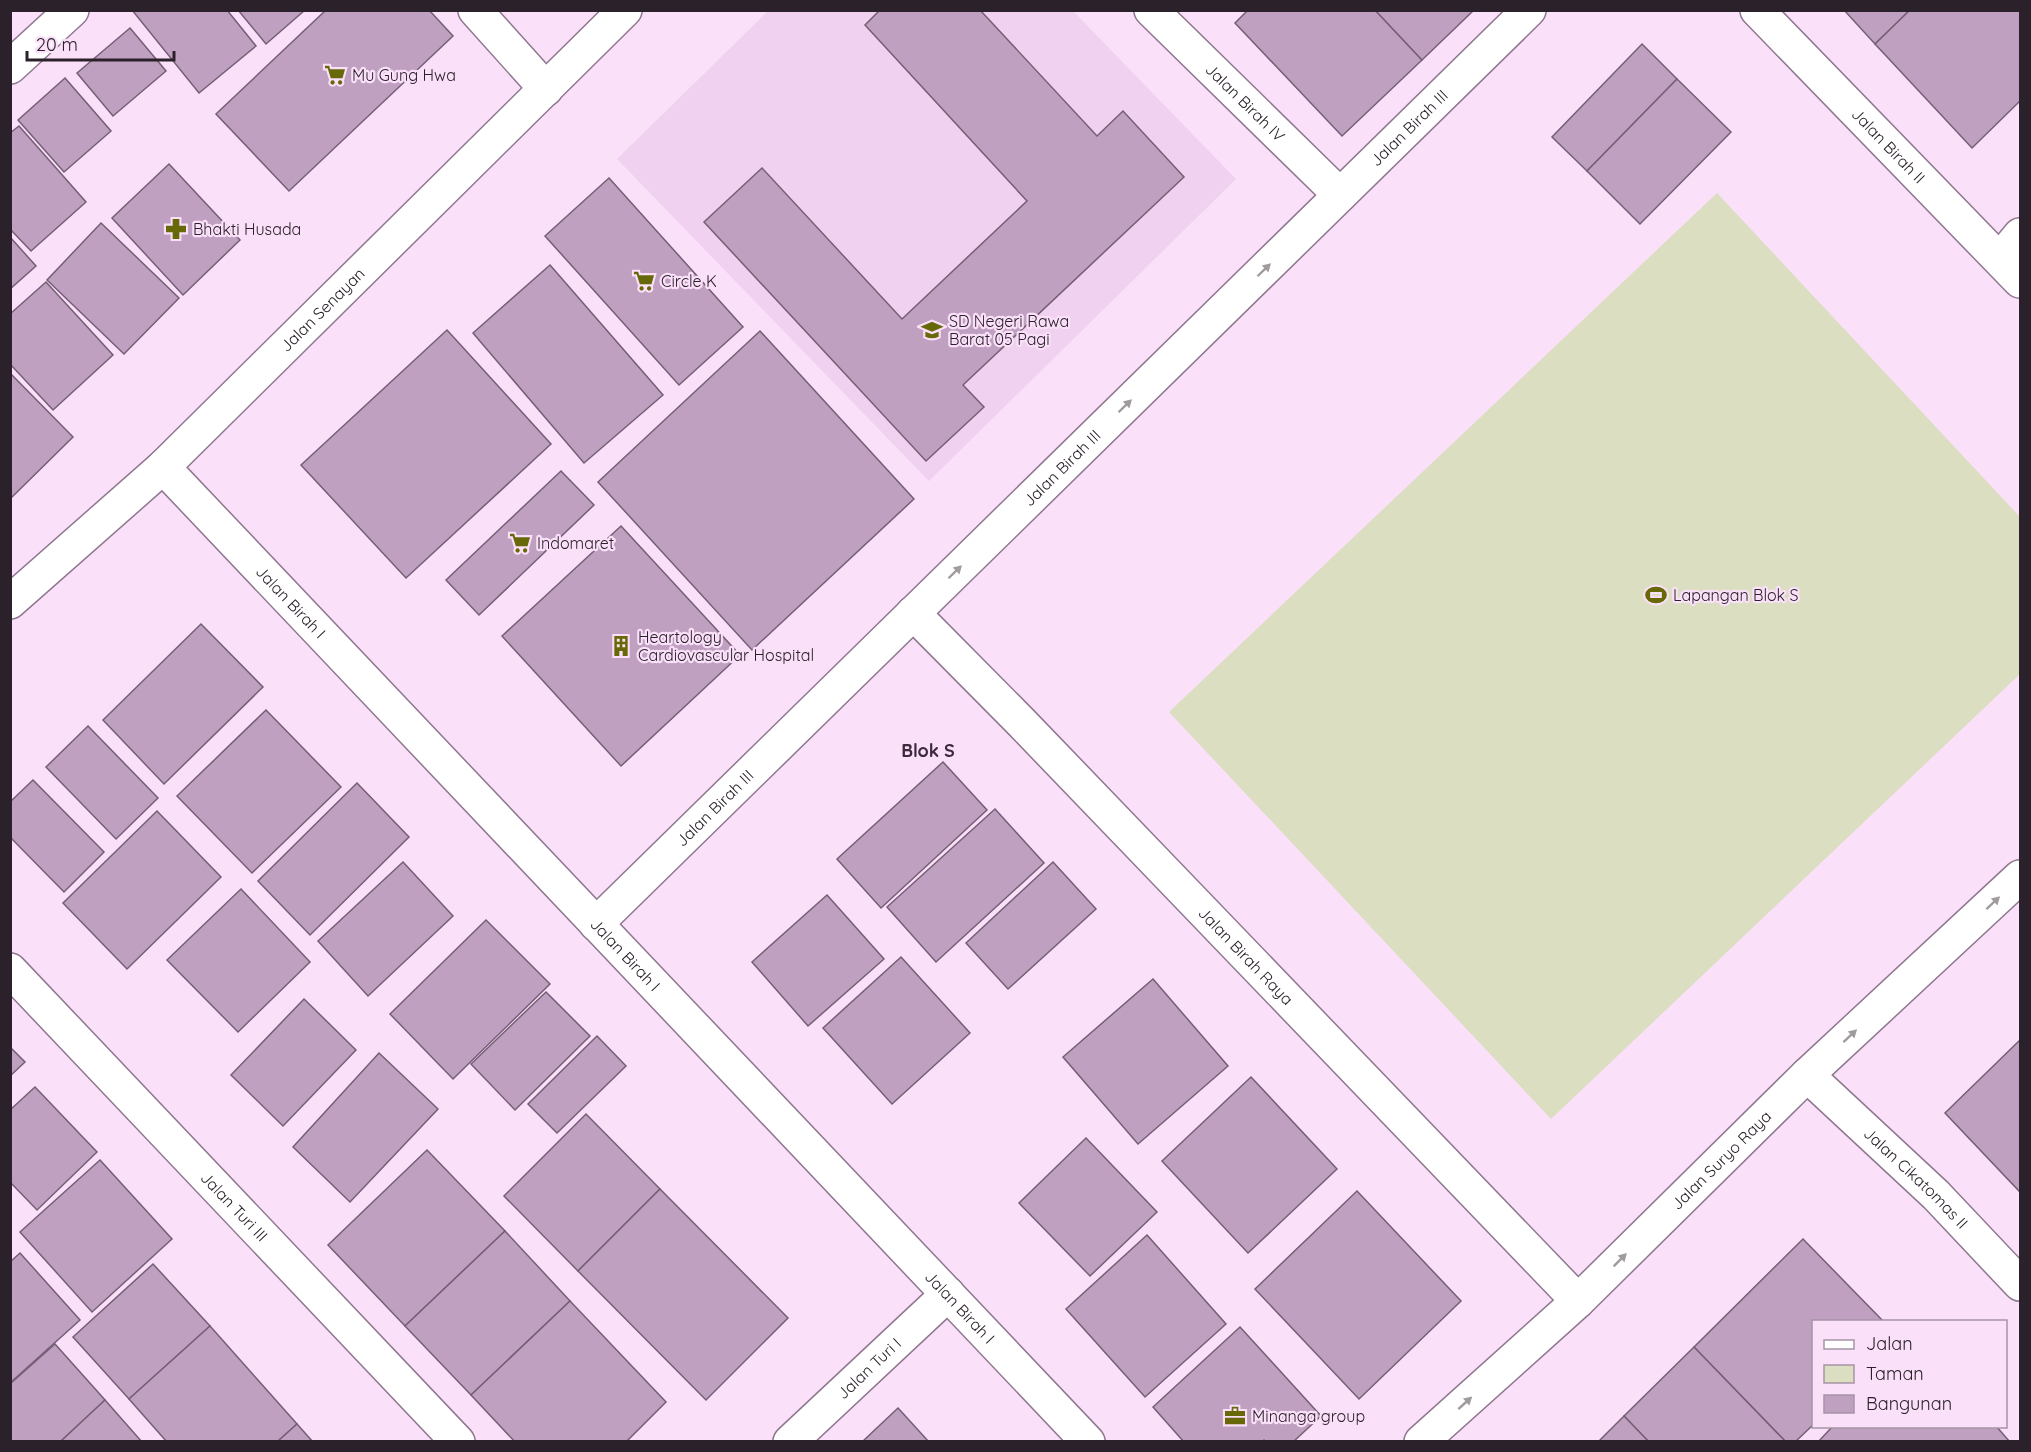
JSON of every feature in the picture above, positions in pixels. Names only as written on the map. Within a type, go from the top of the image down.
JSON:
[{"type":"street","points":[[11,62],[72,10]]},
{"type":"street","points":[[475,10],[546,89]]},
{"type":"street","name":"Jalan Senayan","points":[[10,602],[163,467],[625,10]]},
{"type":"street","name":"Jalan Birah IV","points":[[1151,10],[1340,195]]},
{"type":"street","name":"Jalan Birah III","points":[[596,924],[1529,10]]},
{"type":"street","name":"Jalan Birah II","points":[[1757,10],[2014,259]]},
{"type":"street","name":"Jalan Birah I","points":[[163,467],[1088,1442]]},
{"type":"street","name":"Jalan Birah Raya","points":[[913,613],[1022,723],[1578,1301]]},
{"type":"street","name":"Jalan Suryo Raya","points":[[1421,1442],[1578,1301],[1808,1075],[2020,877]]},
{"type":"street","name":"Jalan Turi III","points":[[10,970],[458,1442]]},
{"type":"street","name":"Jalan Cikatomas II","points":[[1808,1075],[1936,1195],[2020,1284]]},
{"type":"street","name":"Jalan Turi I","points":[[789,1442],[948,1294]]},
{"type":"shaded area","name":"SD Negeri Rawa Barat 05 Pagi","points":[[1072,10],[1236,179],[929,481],[617,159],[768,11]]},
{"type":"green space","name":"Lapangan Blok S","points":[[1717,193],[2020,517],[2020,674],[1551,1119],[1169,712]]},
{"type":"building","points":[[132,10],[227,10],[256,46],[199,93]]},
{"type":"building","points":[[238,10],[305,10],[266,44]]},
{"type":"building","name":"Mu Gung Hwa","points":[[326,10],[429,10],[453,36],[289,191],[216,114]]},
{"type":"building","points":[[880,10],[980,10],[1097,136],[1123,111],[1184,177],[963,385],[984,407],[926,461],[704,222],[762,168],[902,319],[1027,201],[865,25]]},
{"type":"building","points":[[1248,10],[1375,10],[1422,60],[1342,136],[1235,23]]},
{"type":"building","points":[[1375,10],[1474,10],[1422,60]]},
{"type":"building","points":[[1844,10],[1910,10],[1875,44]]},
{"type":"building","points":[[1910,10],[2020,10],[2020,101],[1972,148],[1875,44]]},
{"type":"building","points":[[130,28],[166,71],[113,116],[77,73]]},
{"type":"building","points":[[1642,44],[1677,79],[1587,171],[1552,137]]},
{"type":"building","points":[[65,78],[111,131],[64,172],[18,120]]},
{"type":"building","points":[[1677,79],[1731,132],[1640,224],[1587,171]]},
{"type":"building","points":[[19,126],[86,202],[31,251],[10,229],[10,133]]},
{"type":"building","name":"Bhakti Husada","points":[[169,164],[240,240],[183,295],[112,218]]},
{"type":"building","name":"Circle K","points":[[609,178],[743,327],[679,385],[545,236]]},
{"type":"building","points":[[101,223],[179,298],[124,354],[47,280]]},
{"type":"building","points":[[10,237],[36,266],[10,289]]},
{"type":"building","points":[[550,265],[663,395],[584,463],[473,333]]},
{"type":"building","points":[[46,282],[113,355],[53,410],[10,364],[10,314]]},
{"type":"building","points":[[447,330],[551,444],[406,578],[301,465]]},
{"type":"building","points":[[760,331],[914,499],[752,650],[598,482]]},
{"type":"building","points":[[10,373],[73,437],[10,499]]},
{"type":"building","name":"Indomaret","points":[[561,471],[594,505],[479,615],[446,580]]},
{"type":"building","name":"Heartology Cardiovascular Hospital","points":[[621,526],[740,655],[621,766],[502,636]]},
{"type":"building","points":[[201,624],[263,687],[164,784],[103,720]]},
{"type":"building","points":[[266,710],[341,787],[252,873],[177,796]]},
{"type":"building","points":[[88,726],[158,798],[116,839],[46,767]]},
{"type":"building","points":[[943,762],[987,810],[881,908],[837,859]]},
{"type":"building","points":[[33,780],[104,852],[64,892],[10,837],[10,802]]},
{"type":"building","points":[[357,783],[409,837],[310,935],[258,881]]},
{"type":"building","points":[[995,809],[1044,863],[936,962],[887,907]]},
{"type":"building","points":[[157,811],[221,877],[127,969],[63,903]]},
{"type":"building","points":[[403,862],[453,916],[368,996],[318,941]]},
{"type":"building","points":[[1053,862],[1096,909],[1008,989],[966,943]]},
{"type":"building","points":[[241,889],[310,962],[238,1032],[167,960]]},
{"type":"building","points":[[827,895],[884,959],[808,1026],[752,962]]},
{"type":"building","points":[[486,920],[550,984],[453,1079],[390,1014]]},
{"type":"building","points":[[901,957],[970,1033],[892,1104],[823,1028]]},
{"type":"building","points":[[1153,979],[1228,1066],[1138,1144],[1063,1057]]},
{"type":"building","points":[[546,992],[590,1036],[515,1110],[471,1064]]},
{"type":"building","points":[[304,999],[356,1050],[283,1126],[231,1075]]},
{"type":"building","points":[[597,1036],[626,1066],[557,1133],[528,1104]]},
{"type":"building","points":[[2020,1040],[2020,1192],[1945,1113]]},
{"type":"building","points":[[10,1047],[25,1062],[10,1076]]},
{"type":"building","points":[[379,1053],[438,1109],[350,1202],[293,1147]]},
{"type":"building","points":[[1251,1077],[1337,1169],[1248,1253],[1162,1161]]},
{"type":"building","points":[[35,1087],[97,1152],[37,1210],[10,1182],[10,1110]]},
{"type":"building","points":[[586,1114],[660,1189],[578,1271],[504,1196]]},
{"type":"building","points":[[1086,1138],[1157,1212],[1090,1276],[1019,1203]]},
{"type":"building","points":[[427,1150],[505,1231],[405,1326],[328,1245]]},
{"type":"building","points":[[100,1160],[172,1239],[92,1312],[20,1232]]},
{"type":"building","points":[[660,1189],[788,1318],[706,1400],[578,1271]]},
{"type":"building","points":[[1357,1191],[1461,1301],[1359,1399],[1255,1289]]},
{"type":"building","points":[[505,1231],[570,1301],[471,1395],[405,1326]]},
{"type":"building","points":[[1147,1235],[1226,1324],[1145,1397],[1066,1309]]},
{"type":"building","points":[[1803,1239],[1882,1320],[1812,1320],[1812,1426],[1795,1442],[1786,1442],[1694,1347]]},
{"type":"building","points":[[20,1253],[80,1320],[10,1383],[10,1262]]},
{"type":"building","points":[[153,1264],[210,1326],[129,1399],[73,1337]]},
{"type":"building","points":[[570,1301],[666,1402],[626,1442],[515,1442],[471,1395]]},
{"type":"building","points":[[210,1326],[297,1424],[277,1442],[167,1442],[129,1399]]},
{"type":"building","points":[[1240,1327],[1321,1416],[1293,1442],[1266,1442],[1264,1440],[1262,1442],[1184,1442],[1153,1407]]},
{"type":"building","points":[[55,1344],[105,1400],[60,1442],[10,1442],[10,1384]]},
{"type":"building","points":[[1694,1347],[1786,1442],[1649,1442],[1624,1416]]},
{"type":"building","points":[[105,1400],[142,1442],[60,1442]]},
{"type":"building","points":[[898,1408],[929,1442],[862,1442]]},
{"type":"building","points":[[1624,1416],[1649,1442],[1598,1442]]},
{"type":"building","points":[[297,1424],[313,1442],[277,1442]]},
{"type":"building","points":[[1831,1428],[1998,1428],[2010,1442],[1818,1442]]},
{"type":"place","name":"Mu Gung Hwa","points":[[335,75]]},
{"type":"place","name":"Bhakti Husada","points":[[176,229]]},
{"type":"place","name":"Circle K","points":[[644,281]]},
{"type":"place","name":"SD Negeri Rawa Barat 05 Pagi","points":[[932,330]]},
{"type":"place","name":"Indomaret","points":[[520,543]]},
{"type":"place","name":"Lapangan Blok S","points":[[1656,595]]},
{"type":"place","name":"Heartology Cardiovascular Hospital","points":[[621,646]]},
{"type":"place","name":"Minanga group","points":[[1235,1416]]},
{"type":"district","name":"Blok S","points":[[928,751]]}]
